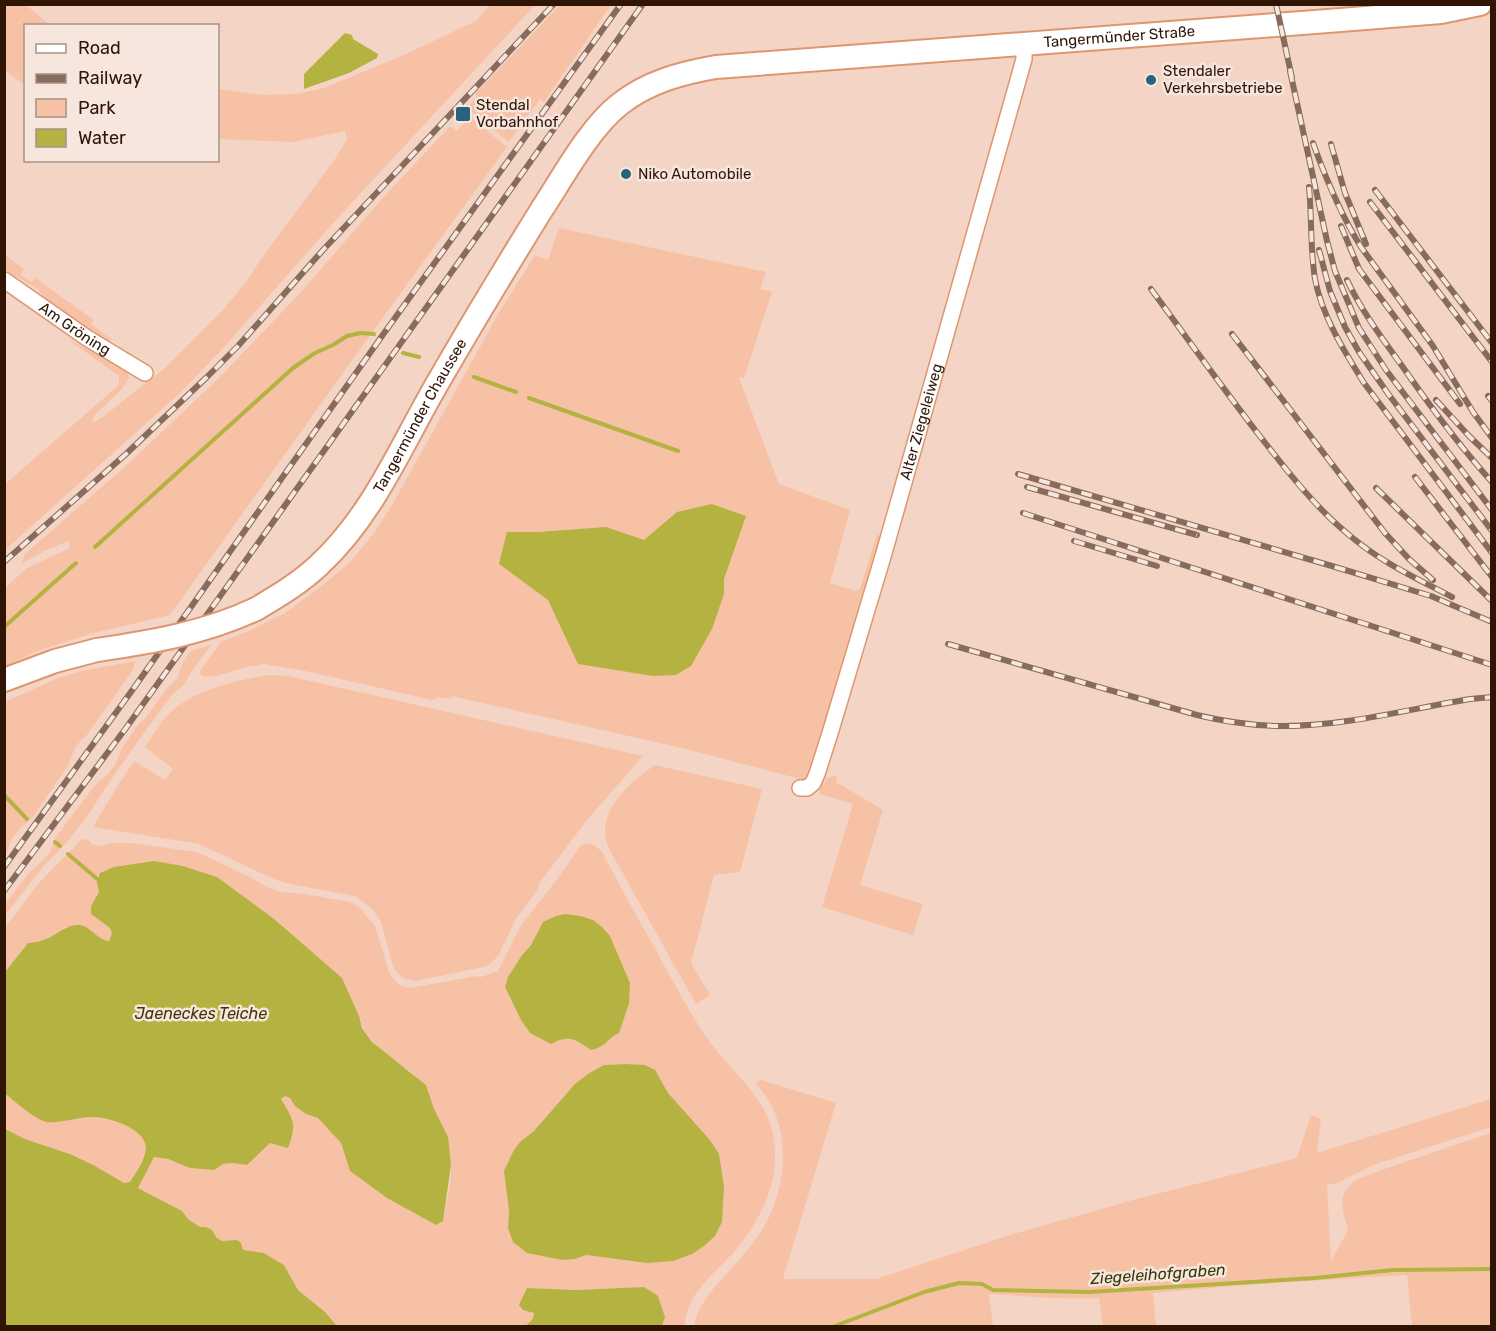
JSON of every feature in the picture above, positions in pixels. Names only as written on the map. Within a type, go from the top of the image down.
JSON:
[{"type":"main road","name":"Tangermünder Straße","points":[[761,64],[1442,12],[1480,4]]},
{"type":"main road","name":"Tangermünder Chaussee","points":[[4,680],[55,661],[97,650],[188,634],[224,623],[256,609],[290,588],[319,565],[343,540],[367,509],[436,384],[496,283],[584,145],[606,116],[618,105],[645,88],[677,76],[716,67],[761,64]]},
{"type":"street","name":"Alter Ziegeleiweg","points":[[800,788],[807,788],[813,783],[834,719],[1017,84],[1024,58],[1024,44]]},
{"type":"street","name":"Am Gröning","points":[[4,280],[87,338],[145,374]]},
{"type":"green space","points":[[4,5],[26,5],[49,24],[24,24],[24,84],[5,71]]},
{"type":"green space","points":[[490,5],[535,5],[333,223],[226,345],[180,393],[5,550],[4,485],[119,385],[119,376],[66,338],[105,356],[128,373],[129,378],[122,389],[91,421],[95,422],[165,368],[223,310],[335,159],[347,139],[345,131],[293,142],[219,139],[219,89],[264,95],[296,94],[324,88],[404,55],[476,21]]},
{"type":"green space","points":[[560,5],[611,5],[544,102],[540,99],[509,142],[467,108],[477,96],[475,94]]},
{"type":"green space","points":[[470,117],[507,147],[170,615],[94,633],[40,650],[5,666],[5,588],[27,568],[70,548],[69,541],[21,564],[25,554],[129,463],[219,378],[301,292],[380,201],[450,126],[457,131]]},
{"type":"green space","points":[[559,228],[766,272],[760,289],[772,292],[744,378],[739,378],[779,484],[850,510],[830,583],[856,591],[860,589],[878,531],[880,542],[810,781],[798,784],[800,779],[686,749],[452,696],[451,699],[439,697],[432,700],[310,672],[264,664],[216,676],[201,675],[200,671],[221,642],[285,613],[351,561],[374,533],[392,505],[500,311],[535,255],[548,260]]},
{"type":"green space","points":[[5,255],[24,269],[21,275],[31,282],[35,278],[94,320],[91,324],[111,339],[110,343],[106,343],[47,301],[38,289],[5,270]]},
{"type":"green space","points":[[211,645],[184,685],[172,695],[152,722],[88,815],[5,915],[5,904],[29,873],[50,852],[55,838],[96,784],[115,765],[122,748],[139,723],[144,720],[168,687],[176,680],[191,651]]},
{"type":"green space","points":[[135,661],[133,670],[74,750],[68,766],[32,818],[11,840],[5,858],[5,702],[58,678],[81,671]]},
{"type":"green space","points":[[270,675],[288,676],[643,756],[587,820],[538,885],[538,889],[516,919],[498,956],[488,966],[416,981],[405,979],[393,966],[378,916],[355,896],[276,880],[199,844],[93,827],[134,761],[165,780],[173,769],[145,747],[170,713],[191,698],[217,687]]},
{"type":"green space","points":[[655,765],[762,789],[740,872],[714,875],[691,963],[710,995],[696,1004],[608,847],[605,837],[609,812],[621,794]]},
{"type":"green space","points":[[837,775],[836,782],[883,810],[860,885],[923,904],[913,935],[822,907],[853,804],[819,794],[826,778]]},
{"type":"green space","points":[[87,839],[92,844],[101,846],[110,843],[131,843],[197,852],[269,888],[350,902],[358,906],[375,926],[389,972],[394,980],[401,986],[410,988],[481,977],[498,971],[520,927],[581,845],[593,845],[602,852],[697,1023],[756,1096],[768,1118],[775,1148],[773,1178],[757,1220],[744,1240],[695,1295],[686,1315],[685,1326],[662,1326],[665,1317],[658,1296],[644,1287],[575,1290],[527,1288],[533,1313],[525,1326],[337,1326],[325,1312],[298,1290],[284,1265],[264,1253],[243,1250],[237,1240],[222,1241],[206,1227],[200,1227],[188,1219],[182,1211],[137,1187],[154,1157],[168,1159],[190,1168],[214,1170],[223,1164],[247,1165],[270,1143],[279,1145],[293,1119],[281,1099],[285,1096],[306,1114],[318,1118],[341,1143],[350,1171],[387,1198],[436,1225],[443,1221],[450,1186],[451,1166],[424,1084],[378,1047],[363,1028],[359,1016],[217,877],[183,866],[171,865],[97,883],[99,892],[91,906],[91,914],[110,928],[112,933],[109,941],[98,937],[91,930],[66,927],[44,940],[28,943],[5,972],[5,928],[38,884],[81,840]],"holes":[[[543,922],[610,936],[630,983],[629,1004],[619,1033],[601,1047],[591,1050],[568,1039],[551,1044],[530,1033],[505,987],[508,977],[531,945]],[[604,1065],[645,1065],[654,1070],[680,1107],[724,1187],[722,1222],[715,1236],[647,1263],[586,1255],[562,1260],[527,1253],[508,1228],[520,1142]]]},
{"type":"green space","points":[[761,1080],[836,1103],[783,1279],[876,1279],[1013,1234],[1133,1200],[1297,1158],[1311,1115],[1321,1119],[1317,1153],[1491,1099],[1491,1127],[1376,1164],[1337,1183],[1327,1185],[1331,1261],[1348,1230],[1342,1202],[1345,1191],[1352,1183],[1369,1174],[1491,1133],[1491,1326],[1412,1326],[1407,1275],[1153,1293],[1156,1326],[1103,1326],[1099,1298],[989,1294],[993,1326],[694,1326],[706,1298],[763,1228],[779,1190],[783,1161],[781,1132],[771,1105],[755,1083]]},
{"type":"green space","points":[[4,1094],[32,1114],[73,1119],[94,1117],[125,1125],[137,1131],[146,1144],[146,1153],[130,1183],[124,1183],[70,1154],[25,1139],[5,1129]]},
{"type":"water","points":[[345,33],[352,35],[353,39],[378,54],[377,58],[349,73],[304,89],[304,74]]},
{"type":"water","points":[[712,504],[746,516],[724,579],[724,594],[712,629],[691,666],[676,675],[653,676],[578,664],[548,600],[499,564],[507,532],[606,527],[644,540],[677,512]]},
{"type":"water","name":"Jaeneckes Teiche","points":[[154,861],[183,866],[217,877],[274,919],[342,978],[362,1028],[372,1042],[426,1085],[434,1109],[448,1137],[451,1165],[443,1221],[436,1225],[387,1198],[350,1171],[341,1143],[318,1118],[306,1114],[285,1096],[281,1099],[293,1122],[293,1133],[288,1148],[270,1143],[247,1165],[223,1164],[214,1170],[190,1168],[168,1159],[154,1157],[138,1188],[182,1211],[188,1219],[200,1227],[212,1230],[222,1241],[237,1240],[241,1243],[243,1250],[264,1253],[284,1265],[298,1290],[325,1312],[337,1326],[5,1326],[5,1129],[25,1139],[70,1154],[124,1183],[130,1182],[138,1169],[146,1146],[136,1132],[118,1122],[92,1117],[46,1122],[5,1094],[5,972],[28,943],[48,938],[69,927],[83,926],[109,941],[112,933],[110,928],[91,914],[91,906],[99,892],[97,883],[100,873],[114,867]]},
{"type":"water","points":[[565,914],[593,920],[602,927],[610,936],[630,983],[629,1004],[619,1033],[601,1047],[591,1050],[581,1043],[568,1039],[551,1044],[530,1033],[505,987],[508,977],[531,945],[543,922]]},
{"type":"water","points":[[604,1065],[645,1065],[655,1070],[668,1093],[709,1139],[719,1154],[724,1187],[722,1222],[715,1236],[692,1254],[673,1261],[647,1263],[586,1255],[562,1260],[527,1253],[513,1242],[508,1228],[509,1210],[504,1171],[514,1150],[575,1084],[588,1074]]},
{"type":"water","points":[[644,1287],[658,1296],[665,1317],[662,1326],[525,1326],[531,1321],[534,1313],[523,1310],[519,1305],[527,1288],[575,1290]]},
{"type":"waterway","points":[[95,547],[293,368],[347,336],[360,333],[374,334]]},
{"type":"waterway","points":[[403,353],[419,357]]},
{"type":"waterway","points":[[474,377],[516,392]]},
{"type":"waterway","points":[[529,398],[678,451]]},
{"type":"waterway","points":[[4,627],[76,563]]},
{"type":"waterway","points":[[4,795],[27,819]]},
{"type":"waterway","points":[[55,842],[60,846]]},
{"type":"waterway","points":[[68,854],[102,883]]},
{"type":"waterway","name":"Ziegeleihofgraben","points":[[835,1326],[924,1292],[959,1283],[982,1284],[993,1290],[1089,1292],[1315,1278],[1393,1270],[1492,1269]]},
{"type":"railway","points":[[4,562],[126,454],[238,346],[323,250],[554,4]]},
{"type":"railway","points":[[4,867],[621,4]]},
{"type":"railway","points":[[4,891],[126,728],[643,4]]},
{"type":"railway","points":[[1276,4],[1292,78]]},
{"type":"railway","points":[[1290,71],[1335,271],[1359,328],[1386,370],[1492,510]]},
{"type":"railway","points":[[1313,143],[1334,196],[1361,247],[1433,346],[1473,412],[1492,438]]},
{"type":"railway","points":[[1331,144],[1345,193],[1366,244]]},
{"type":"railway","points":[[1309,187],[1315,279],[1318,293],[1335,333],[1364,383],[1492,553]]},
{"type":"railway","points":[[1375,190],[1492,343]]},
{"type":"railway","points":[[1370,202],[1492,362]]},
{"type":"railway","points":[[1341,226],[1359,269],[1460,404]]},
{"type":"railway","points":[[1319,250],[1330,291],[1345,327],[1359,352],[1492,531]]},
{"type":"railway","points":[[1347,280],[1367,316],[1437,415],[1492,482]]},
{"type":"railway","points":[[1151,289],[1259,435],[1328,516],[1377,556],[1452,597]]},
{"type":"railway","points":[[1232,334],[1385,533],[1433,580]]},
{"type":"railway","points":[[1488,396],[1492,401]]},
{"type":"railway","points":[[1436,400],[1492,458]]},
{"type":"railway","points":[[1018,474],[1431,596],[1492,622]]},
{"type":"railway","points":[[1415,477],[1492,577]]},
{"type":"railway","points":[[1027,487],[1197,535]]},
{"type":"railway","points":[[1376,488],[1492,601]]},
{"type":"railway","points":[[1023,513],[1492,665]]},
{"type":"railway","points":[[1074,541],[1157,566]]},
{"type":"railway","points":[[948,644],[1197,715],[1229,722],[1284,726],[1331,723],[1492,697]]},
{"type":"place","name":"Stendaler Verkehrsbetriebe","points":[[1151,80]]},
{"type":"place","name":"Stendal Vorbahnhof","points":[[463,114]]},
{"type":"place","name":"Niko Automobile","points":[[626,174]]}]
